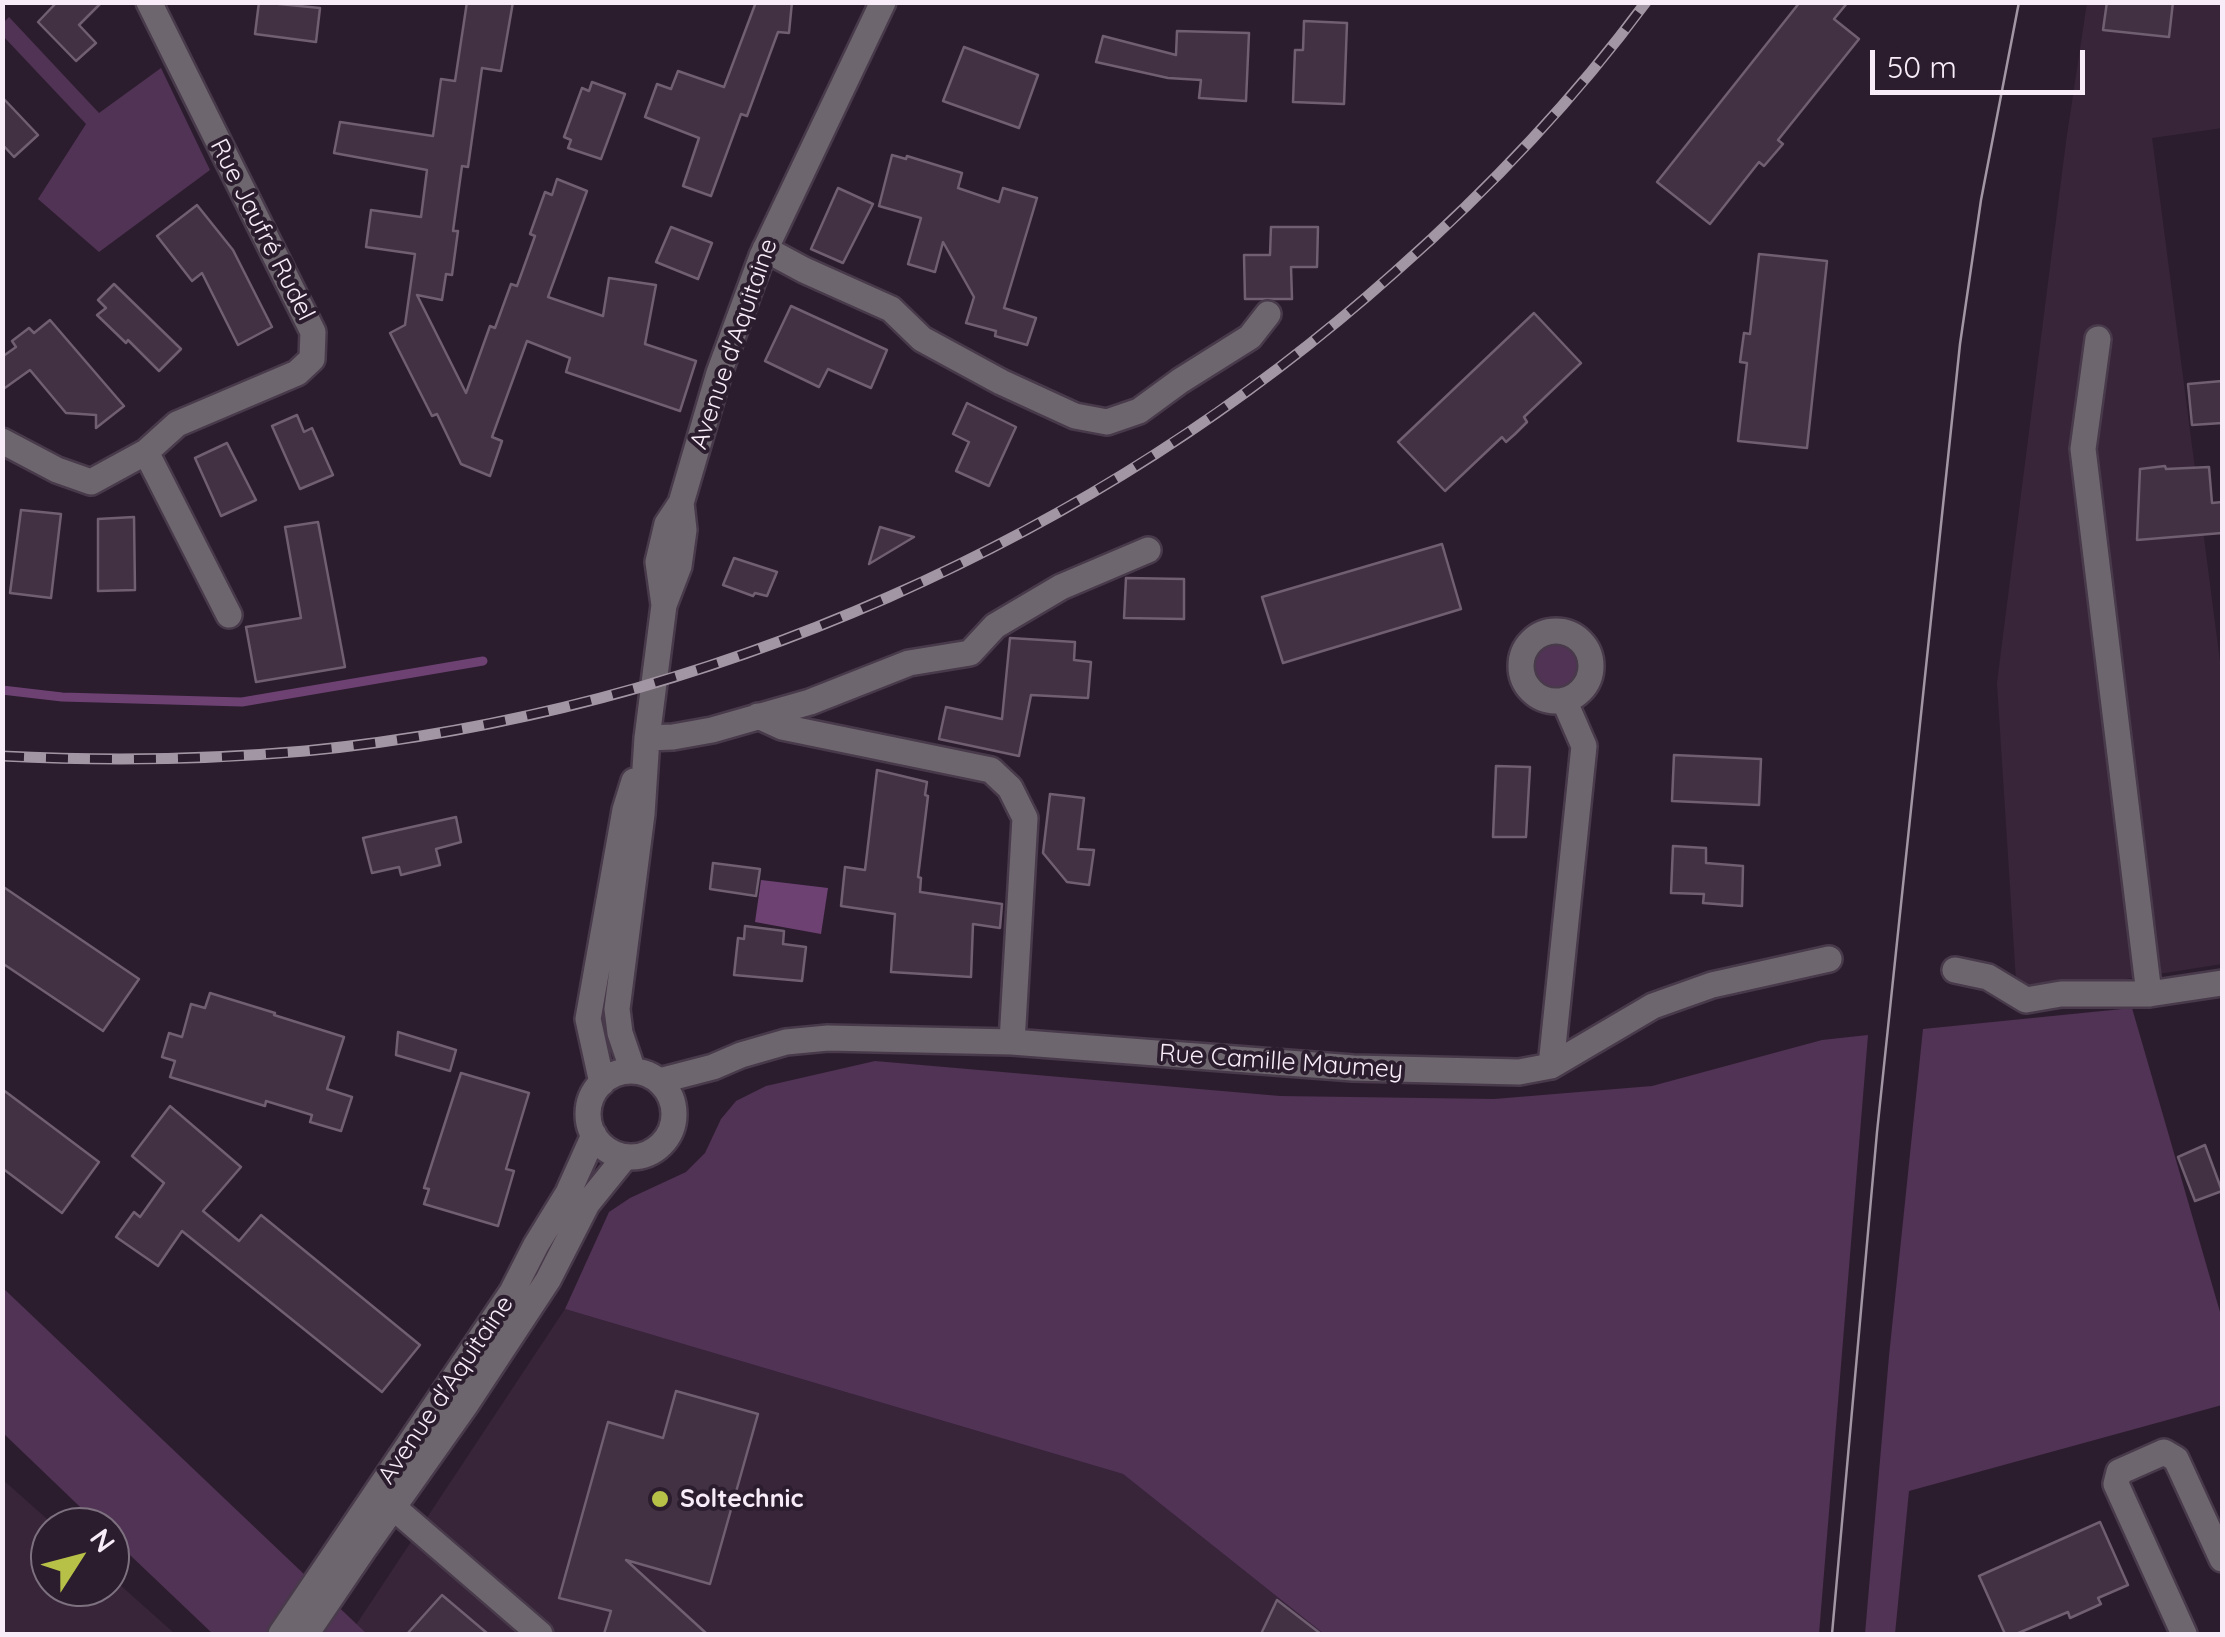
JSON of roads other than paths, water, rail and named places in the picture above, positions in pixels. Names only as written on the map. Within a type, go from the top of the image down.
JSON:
[{"type":"street","name":"Rue Jaufré Rudel","points":[[2,441],[57,470],[91,482],[146,452],[177,424],[297,373],[312,359],[313,332],[148,2]]},
{"type":"street","name":"Avenue d'Aquitaine","points":[[794,187],[811,126],[868,2]]},
{"type":"street","name":"Avenue d'Aquitaine","points":[[633,1071],[620,1033],[618,1010],[664,605],[658,562],[667,524],[681,503],[719,373],[765,249],[883,2]]},
{"type":"street","points":[[765,249],[891,308],[922,338],[1000,382],[1075,416],[1107,422],[1139,411],[1250,337],[1268,314]]},
{"type":"street","points":[[2098,339],[2083,449],[2148,994]]},
{"type":"street","points":[[146,452],[228,616]]},
{"type":"street","points":[[647,738],[673,738],[712,730],[810,702],[909,663],[970,654],[995,626],[1061,587],[1148,550]]},
{"type":"street","points":[[1551,1066],[1584,746],[1564,700]]},
{"type":"street","points":[[758,716],[782,727],[991,770],[1010,788],[1025,818],[1012,1042]]},
{"type":"street","name":"Avenue d'Aquitaine","points":[[602,1084],[588,1019],[625,810],[647,738]]},
{"type":"street","name":"Rue Camille Maumey","points":[[659,1081],[786,1042],[828,1038],[1012,1042],[1354,1068],[1519,1072],[1551,1066],[1653,1006],[1712,985],[1829,959]]},
{"type":"street","points":[[1955,970],[1988,977],[2026,1000],[2061,994],[2148,994],[2222,983]]},
{"type":"street","name":"Rue Camille Maumey","points":[[674,1104],[713,1066]]},
{"type":"street","points":[[620,1072],[647,1074],[659,1081],[674,1104],[674,1118],[663,1144],[638,1157],[612,1153],[594,1135],[589,1122],[592,1097],[602,1084],[620,1072]]},
{"type":"street","name":"Avenue d'Aquitaine","points":[[280,1634],[512,1292],[568,1193],[594,1135]]},
{"type":"street","name":"Avenue d'Aquitaine","points":[[306,1634],[468,1404],[548,1280],[588,1204],[625,1157]]},
{"type":"street","points":[[2184,1634],[2116,1484],[2119,1472],[2164,1452],[2176,1459],[2222,1559]]},
{"type":"street","points":[[388,1476],[393,1507],[540,1634]]},
{"type":"waterway","points":[[2,690],[62,697],[242,702],[483,661]]},
{"type":"tram line","points":[[1832,1634],[1877,1132],[1960,344],[1981,200],[2019,2]]},
{"type":"railway","points":[[2,756],[229,756],[305,751],[455,730],[602,697],[747,653],[888,597],[1024,531],[1155,454],[1278,368],[1463,210],[1559,110],[1646,2]]},
{"type":"place","name":"Soltechnic","points":[[660,1499]]}]
